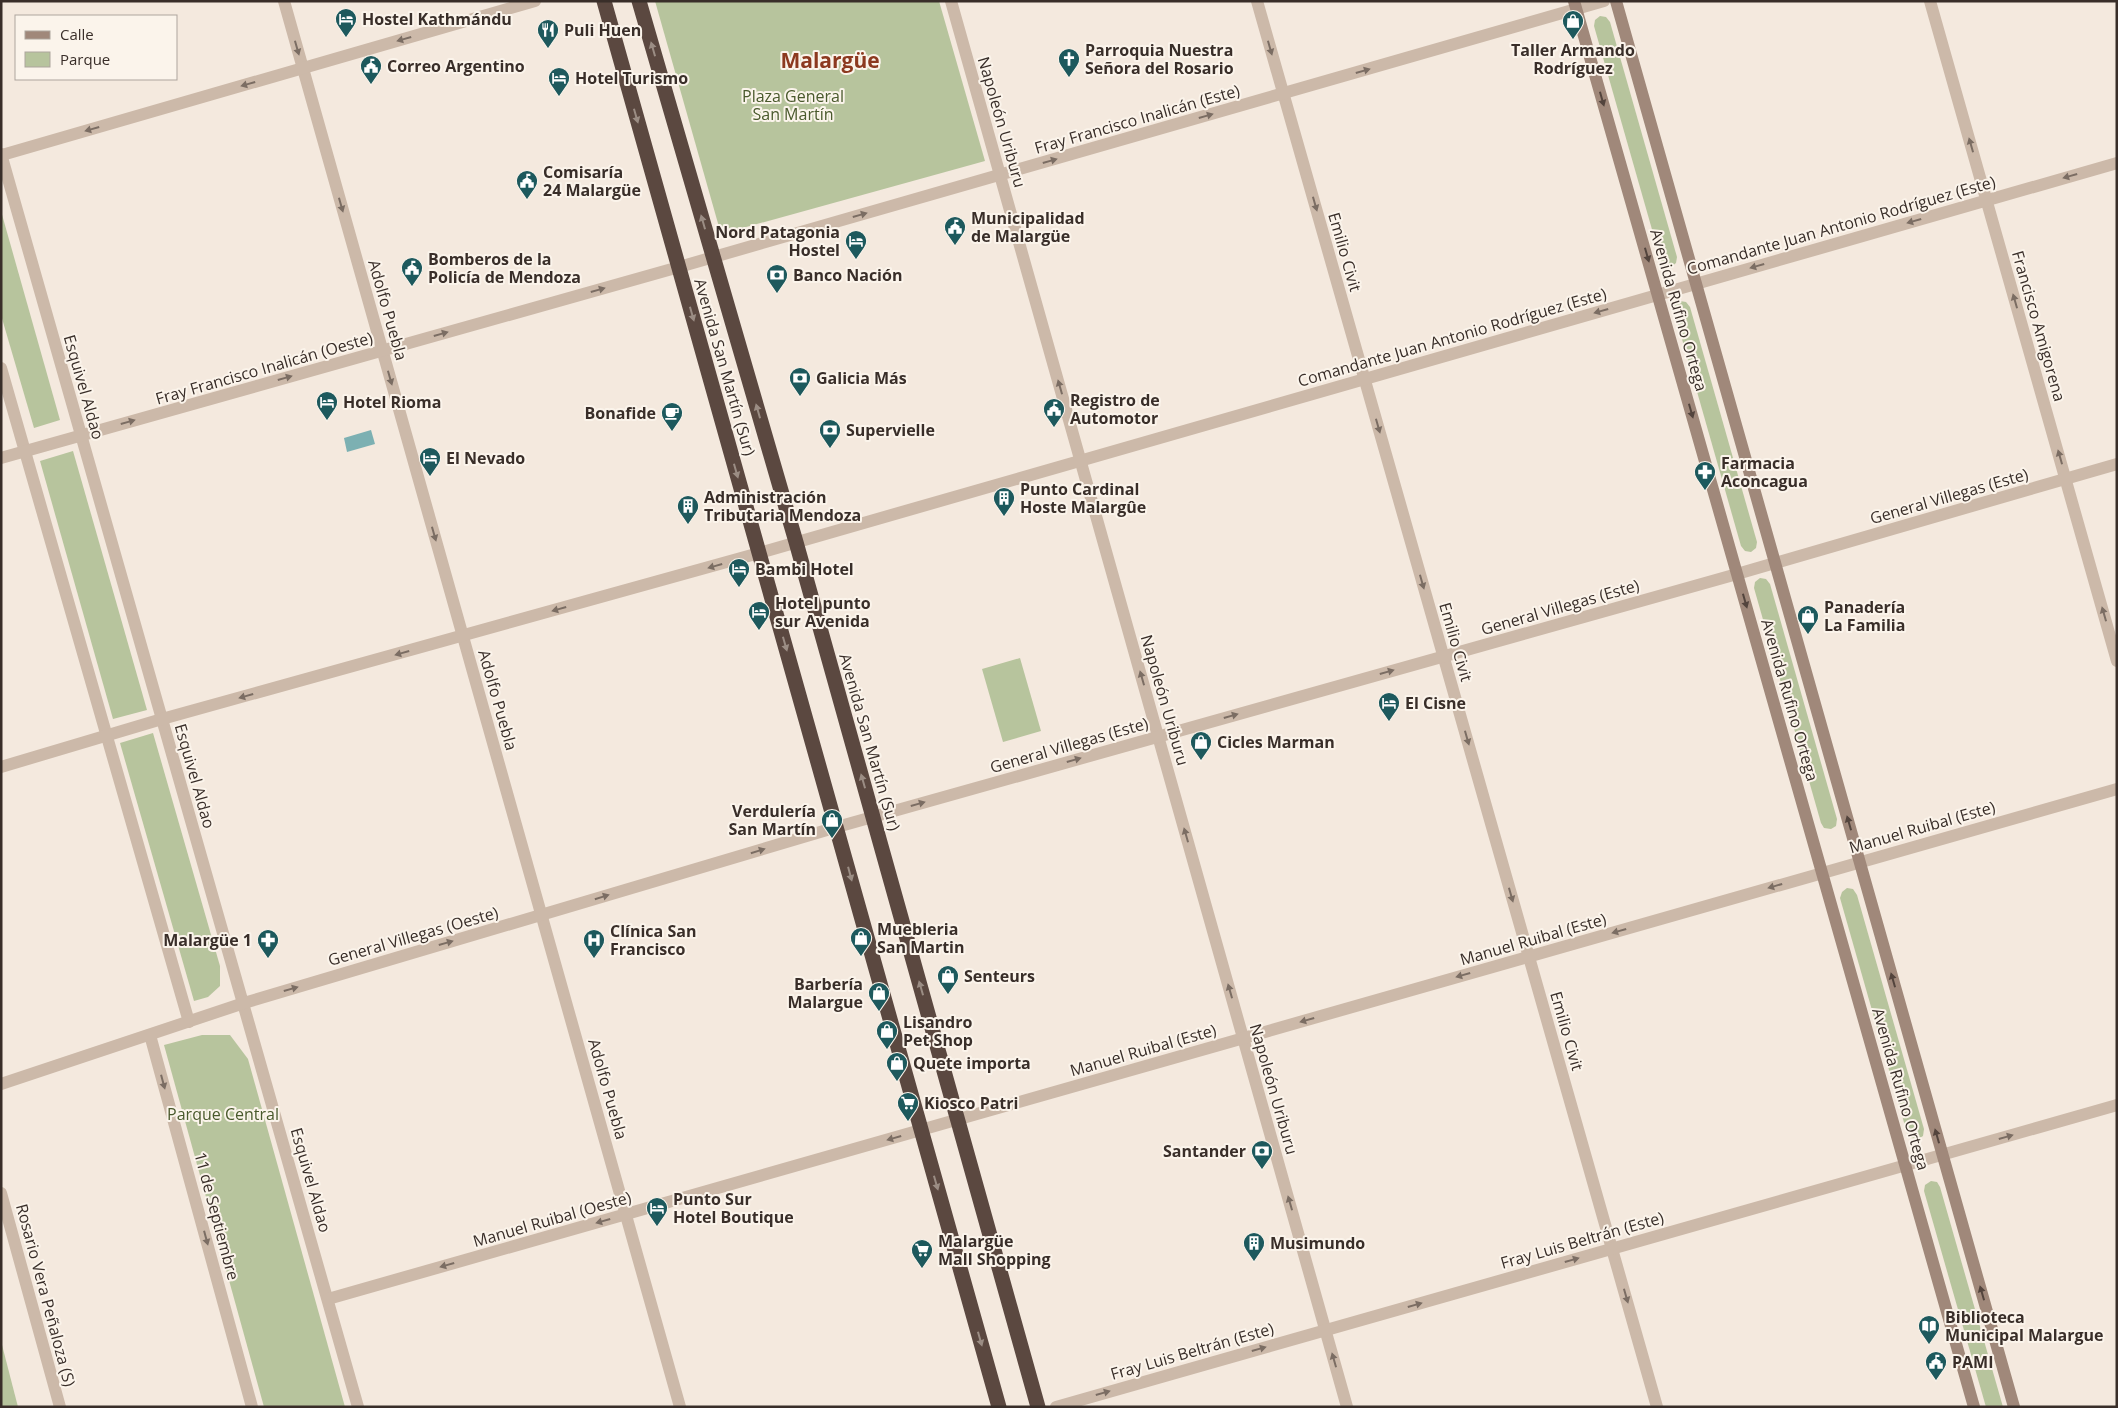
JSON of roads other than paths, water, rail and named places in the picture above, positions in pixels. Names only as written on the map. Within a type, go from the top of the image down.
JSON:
[{"type":"highway","name":"Avenida San Martín (Sur)","points":[[604,1],[999,1407]]},
{"type":"highway","name":"Avenida San Martín (Sur)","points":[[639,1],[796,542],[1038,1407]]},
{"type":"main road","name":"Avenida Rufino Ortega","points":[[1616,1],[2014,1407]]},
{"type":"main road","name":"Avenida Rufino Ortega","points":[[1576,5],[1974,1407]]},
{"type":"street","name":"Adolfo Puebla","points":[[284,1],[680,1407]]},
{"type":"street","points":[[1,155],[535,1]]},
{"type":"street","name":"Napoleón Uriburu","points":[[951,1],[1347,1407]]},
{"type":"street","name":"Emilio Civit","points":[[1257,1],[1657,1407]]},
{"type":"street","name":"Fray Francisco Inalicán (Este)","points":[[679,268],[1283,94],[1576,5],[1604,1]]},
{"type":"street","name":"Francisco Amigorena","points":[[1930,1],[2117,661]]},
{"type":"street","name":"Esquivel Aldao","points":[[1,155],[358,1407]]},
{"type":"street","name":"Comandante Juan Antonio Rodríguez (Este)","points":[[1,767],[759,553],[2117,163]]},
{"type":"street","name":"Fray Francisco Inalicán (Oeste)","points":[[1,458],[679,268]]},
{"type":"street","points":[[1,368],[189,1022]]},
{"type":"street","name":"General Villegas (Este)","points":[[837,828],[1737,574],[2117,464]]},
{"type":"street","name":"Manuel Ruibal (Este)","points":[[958,1120],[2117,789]]},
{"type":"street","name":"General Villegas (Oeste)","points":[[1,1084],[244,1003],[837,828]]},
{"type":"street","name":"11 de Septiembre","points":[[150,1035],[252,1407]]},
{"type":"street","name":"Fray Luis Beltrán (Este)","points":[[1056,1407],[2117,1105]]},
{"type":"street","name":"Manuel Ruibal (Oeste)","points":[[328,1299],[958,1120]]},
{"type":"street","name":"Rosario Vera Peñaloza (S)","points":[[1,1193],[60,1407]]},
{"type":"water","points":[[371,430],[375,444],[347,452],[344,438]]},
{"type":"place","name":"Hostel Kathmándu","points":[[346,38]]},
{"type":"place","name":"Taller Armando Rodríguez","points":[[1573,40]]},
{"type":"place","name":"Puli Huen","points":[[548,49]]},
{"type":"place","name":"Parroquia Nuestra Señora del Rosario","points":[[1069,78]]},
{"type":"place","name":"Correo Argentino","points":[[371,85]]},
{"type":"place","name":"Hotel Turismo","points":[[559,97]]},
{"type":"place","name":"Comisaría 24 Malargüe","points":[[527,200]]},
{"type":"place","name":"Municipalidad de Malargüe","points":[[955,246]]},
{"type":"place","name":"Nord Patagonia Hostel","points":[[856,260]]},
{"type":"place","name":"Bomberos de la Policía de Mendoza","points":[[412,287]]},
{"type":"place","name":"Banco Nación","points":[[777,294]]},
{"type":"place","name":"Galicia Más","points":[[800,397]]},
{"type":"place","name":"Hotel Rioma","points":[[327,421]]},
{"type":"place","name":"Registro de Automotor","points":[[1054,428]]},
{"type":"place","name":"Bonafide","points":[[672,432]]},
{"type":"place","name":"Supervielle","points":[[830,449]]},
{"type":"place","name":"El Nevado","points":[[430,477]]},
{"type":"place","name":"Farmacia Aconcagua","points":[[1705,491]]},
{"type":"place","name":"Punto Cardinal Hoste Malargûe","points":[[1004,517]]},
{"type":"place","name":"Administración Tributaria Mendoza","points":[[688,525]]},
{"type":"place","name":"Bambi Hotel","points":[[739,588]]},
{"type":"place","name":"Hotel punto sur Avenida","points":[[759,631]]},
{"type":"place","name":"Panadería La Familia","points":[[1808,635]]},
{"type":"place","name":"El Cisne","points":[[1389,722]]},
{"type":"place","name":"Cicles Marman","points":[[1201,761]]},
{"type":"place","name":"Verdulería San Martín","points":[[832,839]]},
{"type":"place","name":"Muebleria San Martin","points":[[861,957]]},
{"type":"place","name":"Malargüe 1","points":[[268,959]]},
{"type":"place","name":"Clínica San Francisco","points":[[594,959]]},
{"type":"place","name":"Senteurs","points":[[948,995]]},
{"type":"place","name":"Barbería Malargue","points":[[879,1012]]},
{"type":"place","name":"Lisandro Pet Shop","points":[[887,1050]]},
{"type":"place","name":"Quete importa","points":[[897,1082]]},
{"type":"place","name":"Kiosco Patri","points":[[908,1122]]},
{"type":"place","name":"Santander","points":[[1262,1170]]},
{"type":"place","name":"Punto Sur Hotel Boutique","points":[[657,1227]]},
{"type":"place","name":"Musimundo","points":[[1254,1262]]},
{"type":"place","name":"Malargüe Mall Shopping","points":[[922,1269]]},
{"type":"place","name":"Biblioteca Municipal Malargue","points":[[1929,1345]]},
{"type":"place","name":"PAMI","points":[[1936,1381]]},
{"type":"district","name":"Malargüe","points":[[830,60]]},
{"type":"park label","name":"Plaza General San Martín","points":[[793,105]]},
{"type":"park label","name":"Parque Central","points":[[223,1114]]}]
